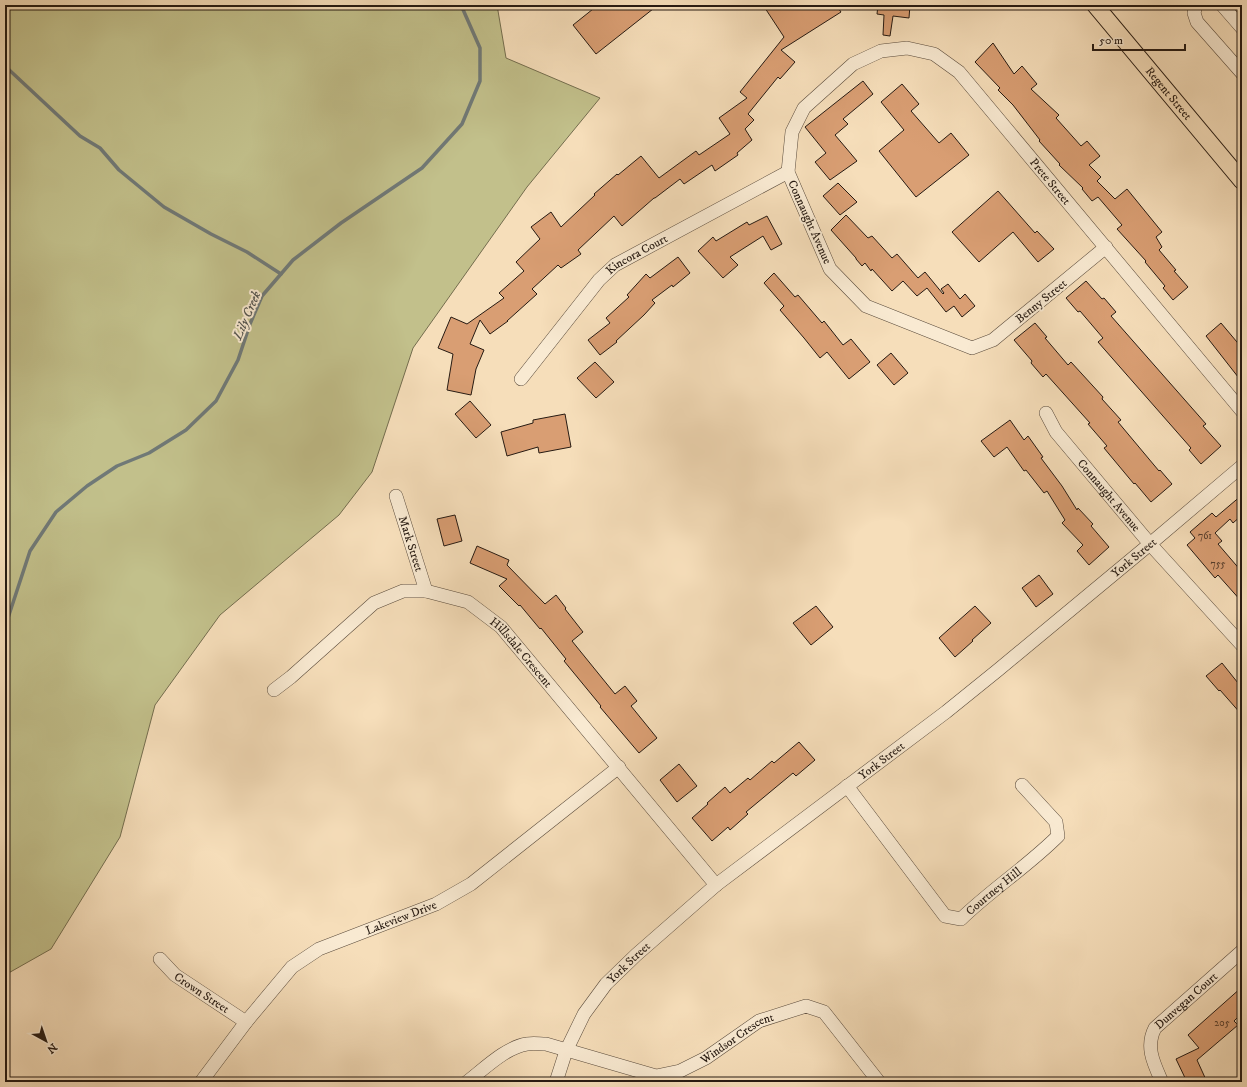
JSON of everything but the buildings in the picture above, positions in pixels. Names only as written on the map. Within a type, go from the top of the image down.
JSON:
[{"type":"main road","name":"Regent Street","points":[[1095,5],[1242,181]]},
{"type":"street","points":[[1196,5],[1194,13],[1197,22],[1242,73]]},
{"type":"street","points":[[1222,5],[1242,28]]},
{"type":"street","name":"Prete Street","points":[[822,92],[853,64],[881,50],[907,48],[934,54],[959,72],[1242,411]]},
{"type":"street","name":"Connaught Avenue","points":[[822,92],[804,108],[792,132],[788,172],[830,269],[866,306],[972,348]]},
{"type":"street","name":"Kincora Court","points":[[521,380],[599,280],[615,265],[788,172]]},
{"type":"street","name":"Benny Street","points":[[972,348],[993,340],[1106,247]]},
{"type":"street","name":"Connaught Avenue","points":[[1046,413],[1056,432],[1150,544],[1242,645]]},
{"type":"street","name":"York Street","points":[[556,1082],[566,1051],[584,1014],[606,984],[716,885],[946,712],[1242,466]]},
{"type":"street","name":"Mark Street","points":[[396,496],[426,591]]},
{"type":"street","name":"Hillsdale Crescent","points":[[274,690],[292,677],[374,603],[403,591],[426,591],[468,602],[501,627],[716,885]]},
{"type":"street","name":"Lakeview Drive","points":[[202,1082],[246,1022],[292,967],[320,949],[436,904],[471,884],[619,768]]},
{"type":"street","name":"Courtney Hill","points":[[847,786],[945,916],[961,919],[974,906],[1058,836],[1056,822],[1022,785]]},
{"type":"street","name":"Dunvegan Court","points":[[1162,1082],[1152,1060],[1150,1049],[1151,1035],[1155,1028],[1242,951]]},
{"type":"street","name":"Crown Street","points":[[160,959],[175,975],[246,1022]]},
{"type":"street","name":"Windsor Crescent","points":[[467,1082],[498,1058],[514,1048],[527,1044],[546,1044],[656,1076],[680,1071],[706,1058],[759,1021],[806,1006],[824,1012],[879,1082]]},
{"type":"shaded area","points":[[5,5],[497,5],[506,58],[600,98],[527,187],[413,348],[372,472],[339,515],[220,615],[155,705],[120,837],[51,949],[5,975]]},
{"type":"waterway","name":"Lily Creek","points":[[5,627],[30,551],[56,512],[87,486],[117,466],[149,453],[186,430],[216,401],[238,360],[250,324],[262,296],[293,260],[341,223],[422,168],[462,124],[480,81],[480,48],[461,5]]},
{"type":"waterway","points":[[5,66],[80,136],[100,148],[119,170],[164,207],[211,234],[247,252],[281,274]]}]
